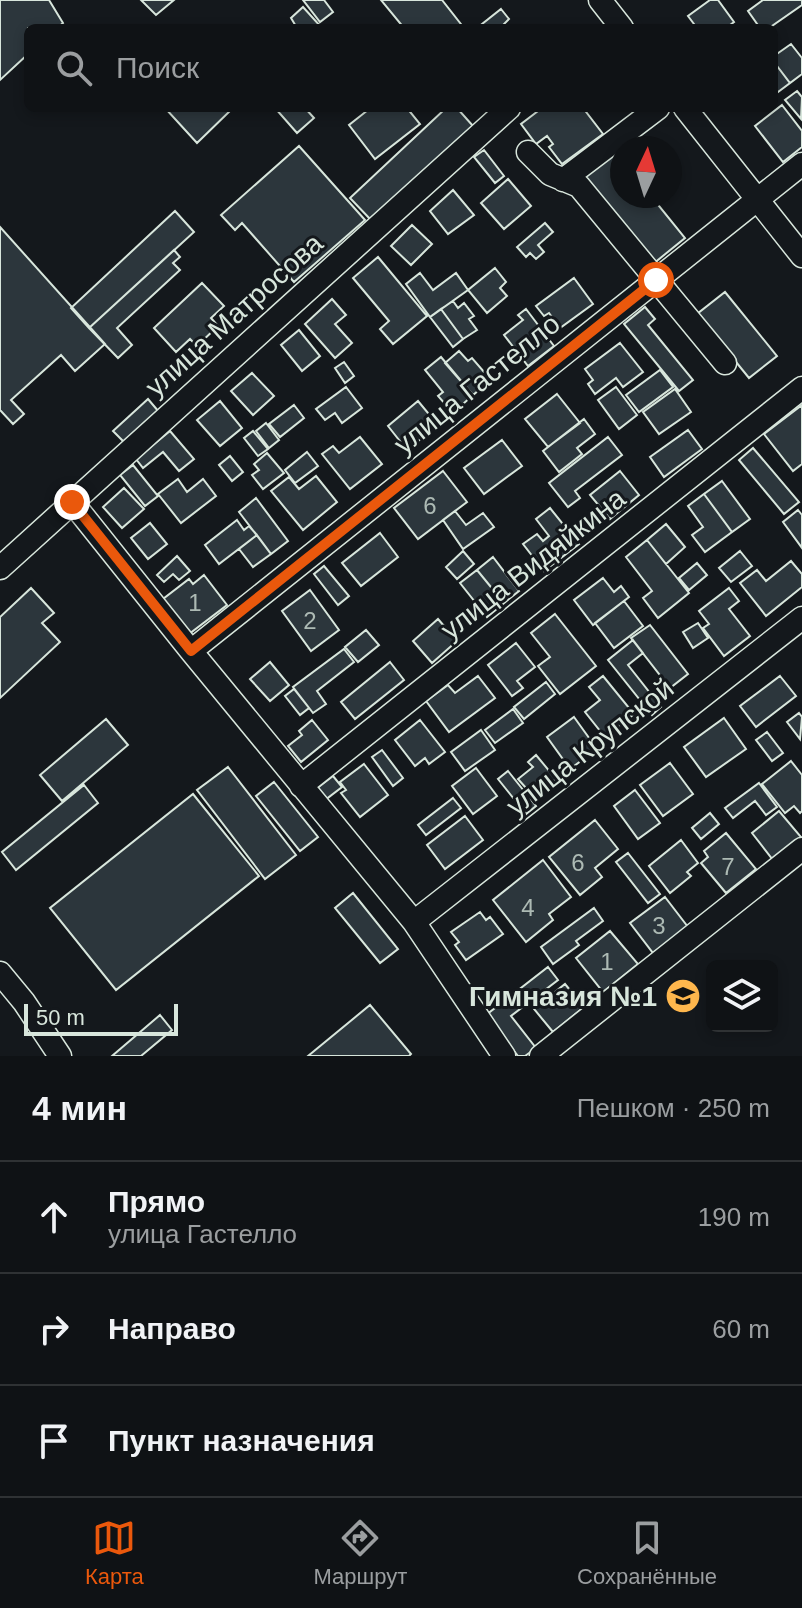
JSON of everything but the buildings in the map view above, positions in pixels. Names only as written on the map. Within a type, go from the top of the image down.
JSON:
[{"type":"street","name":"улица Матросова","points":[[0,568],[505,112]]},
{"type":"street","points":[[563,180],[653,112]]},
{"type":"street","points":[[688,112],[802,256]]},
{"type":"street","points":[[528,152],[550,174],[579,186],[725,363]]},
{"type":"street","name":"улица Гастелло","points":[[191,651],[802,164]]},
{"type":"street","name":"улица Видяйкина","points":[[301,786],[802,388]]},
{"type":"street","points":[[72,502],[414,922],[504,1056]]},
{"type":"street","name":"улица Крупской","points":[[414,922],[802,618]]},
{"type":"street","points":[[541,1056],[802,849]]},
{"type":"street","points":[[0,973],[24,1002],[60,1056]]},
{"type":"place","name":"Гимназия №1","points":[[683,996]]},
{"type":"route","points":[[72,502],[191,651],[656,280]]}]
